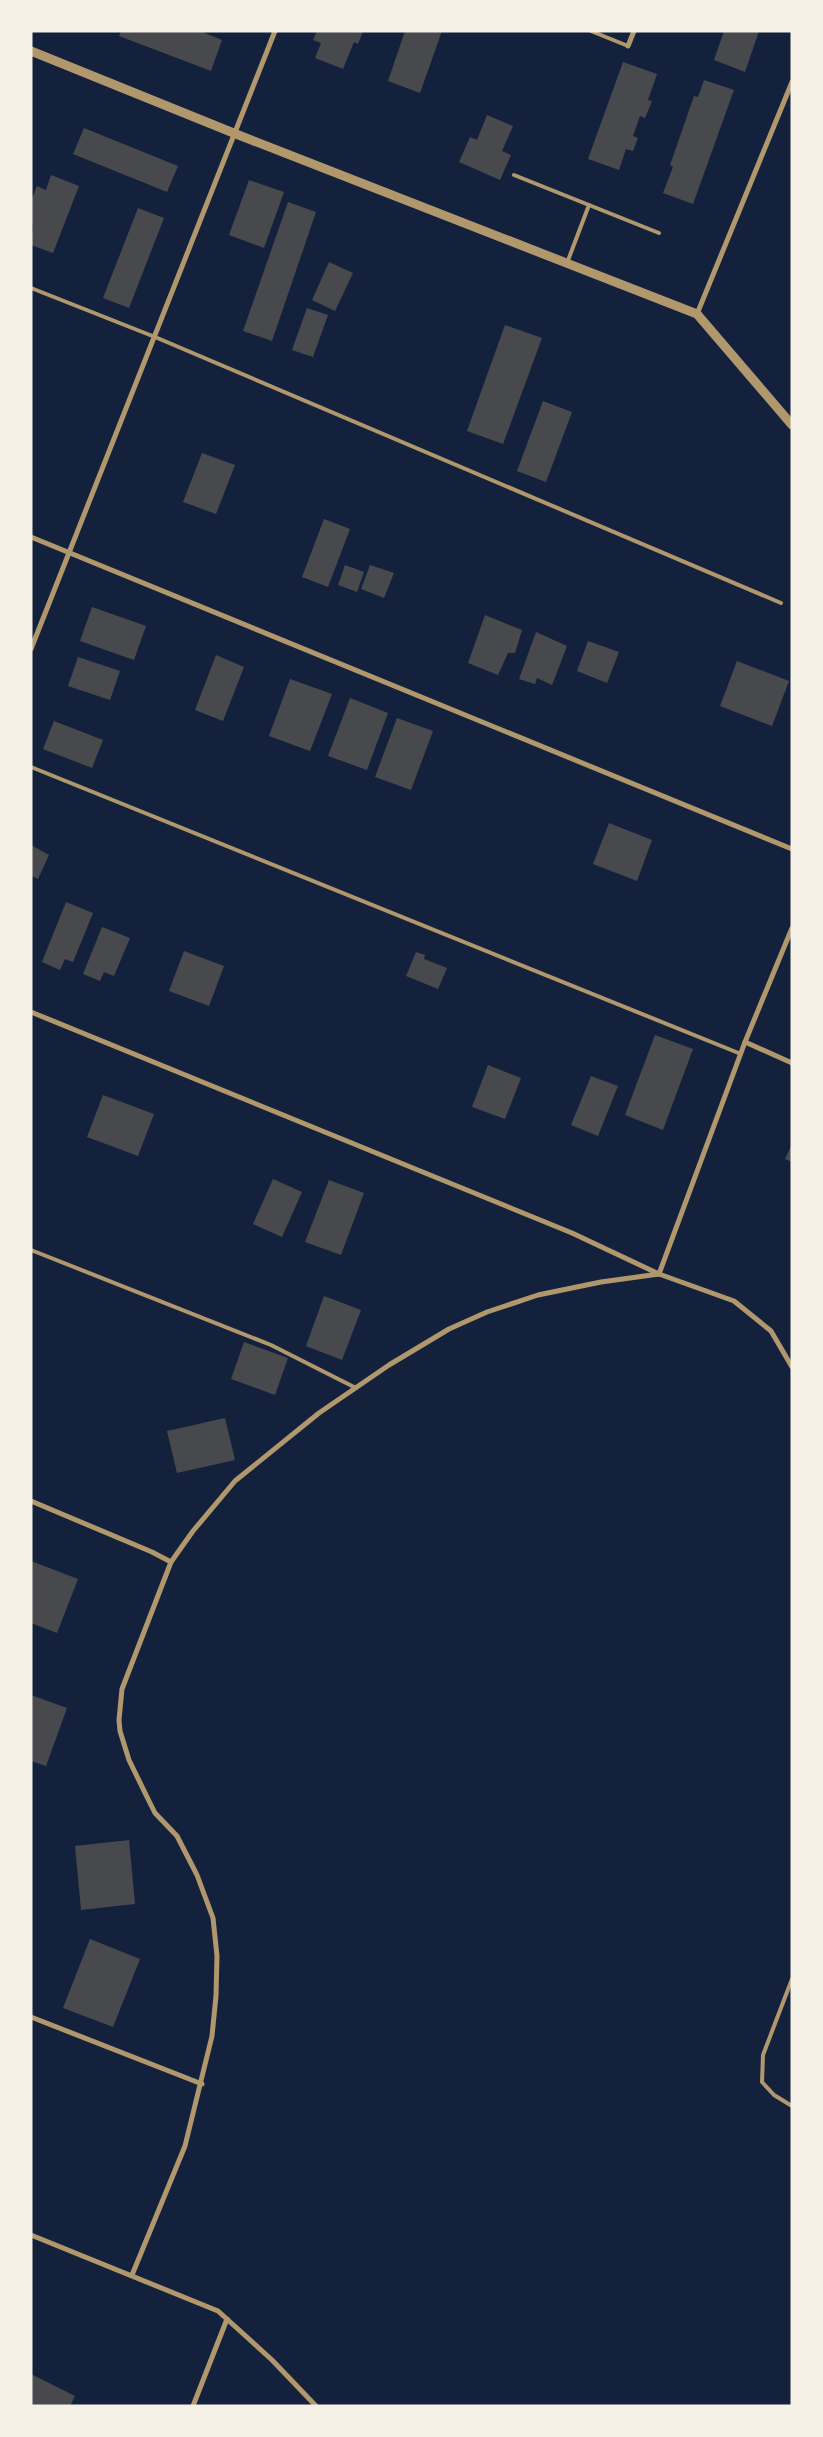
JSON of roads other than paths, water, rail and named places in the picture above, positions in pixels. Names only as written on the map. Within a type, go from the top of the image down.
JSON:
[{"type":"street","points":[[31,649],[236,134],[274,31]]},
{"type":"street","points":[[628,46],[634,31]]},
{"type":"street","points":[[31,51],[236,134],[697,314],[792,425]]},
{"type":"street","points":[[697,314],[792,82]]},
{"type":"street","points":[[31,537],[792,849]]},
{"type":"street","points":[[659,1274],[745,1042],[792,928]]},
{"type":"street","points":[[31,1012],[572,1233],[659,1274],[734,1301],[771,1331],[792,1367]]},
{"type":"street","points":[[745,1042],[792,1063]]},
{"type":"street","points":[[132,2275],[185,2146],[202,2084],[212,2036],[216,1996],[217,1956],[213,1918],[197,1876],[177,1836],[155,1813],[144,1791],[129,1760],[120,1731],[119,1720],[122,1688],[171,1562],[235,1481],[305,1424],[356,1388],[449,1329],[486,1312],[538,1295],[601,1282],[659,1274]]},
{"type":"street","points":[[31,1501],[152,1552],[171,1562]]},
{"type":"street","points":[[31,2017],[202,2084]]},
{"type":"street","points":[[31,2235],[218,2311],[272,2360],[316,2406]]},
{"type":"street","points":[[193,2406],[227,2318]]},
{"type":"lane","points":[[591,31],[628,46]]},
{"type":"lane","points":[[514,175],[659,233]]},
{"type":"lane","points":[[567,263],[590,205]]},
{"type":"lane","points":[[31,288],[155,337],[781,603]]},
{"type":"lane","points":[[31,767],[741,1054]]},
{"type":"lane","points":[[31,1250],[271,1345],[356,1388]]},
{"type":"lane","points":[[792,1979],[764,2055],[762,2082],[774,2095],[792,2106]]}]
